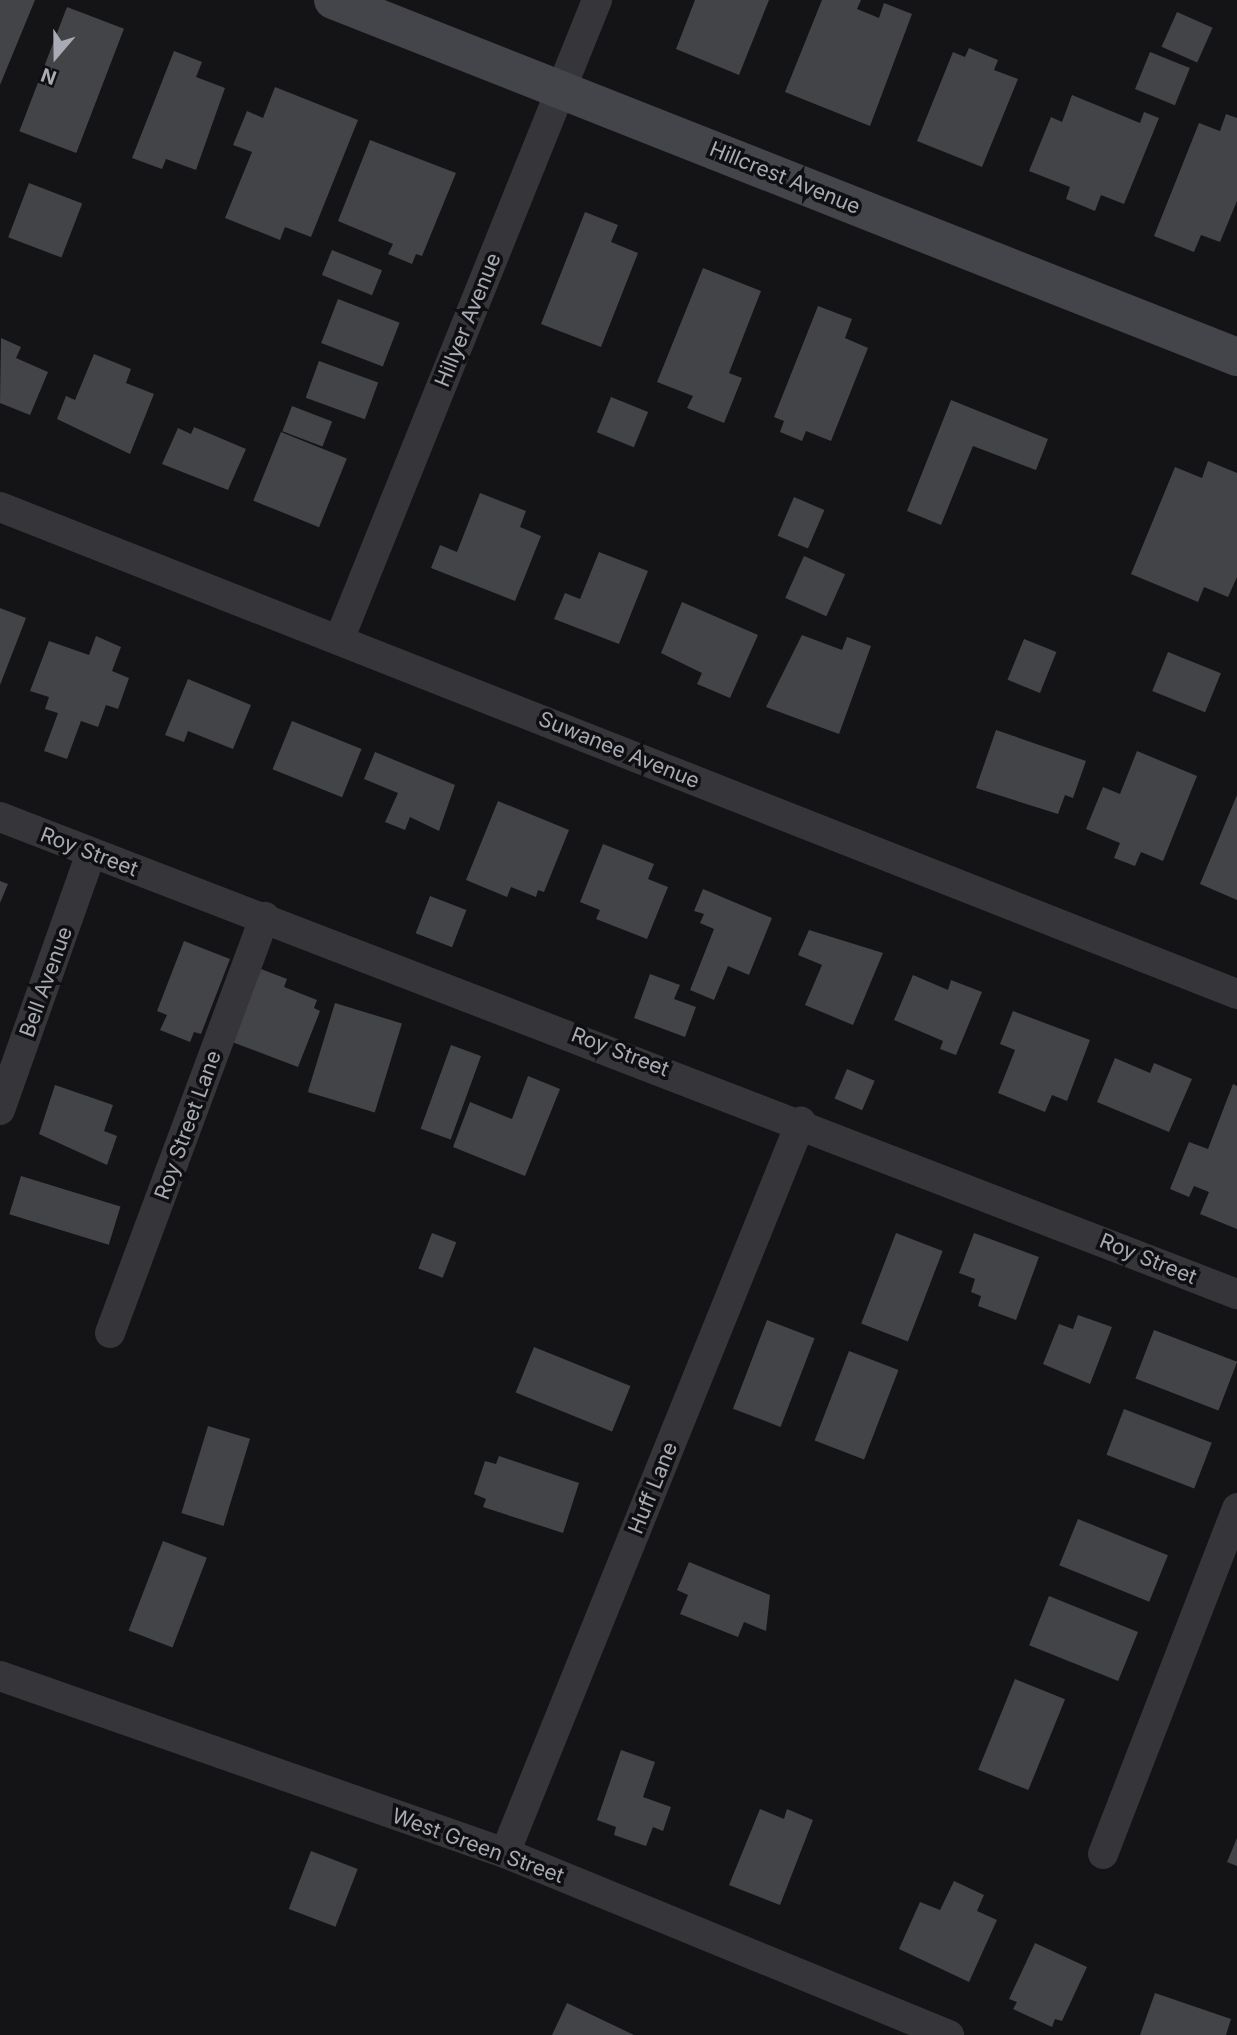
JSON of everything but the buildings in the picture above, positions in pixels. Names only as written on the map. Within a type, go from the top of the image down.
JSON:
[{"type":"street","name":"Hillcrest Avenue","points":[[333,0],[1237,357]]},
{"type":"street","name":"Hillyer Avenue","points":[[339,640],[597,0]]},
{"type":"street","name":"Suwanee Avenue","points":[[0,507],[1237,995]]},
{"type":"street","name":"Roy Street","points":[[0,817],[801,1122],[1237,1294]]},
{"type":"street","name":"Bell Avenue","points":[[0,1110],[91,853]]},
{"type":"street","name":"Roy Street Lane","points":[[110,1333],[265,917]]},
{"type":"street","name":"Huff Lane","points":[[505,1853],[801,1122]]},
{"type":"street","points":[[1103,1854],[1237,1508]]},
{"type":"street","name":"West Green Street","points":[[0,1676],[505,1853],[948,2035]]}]
